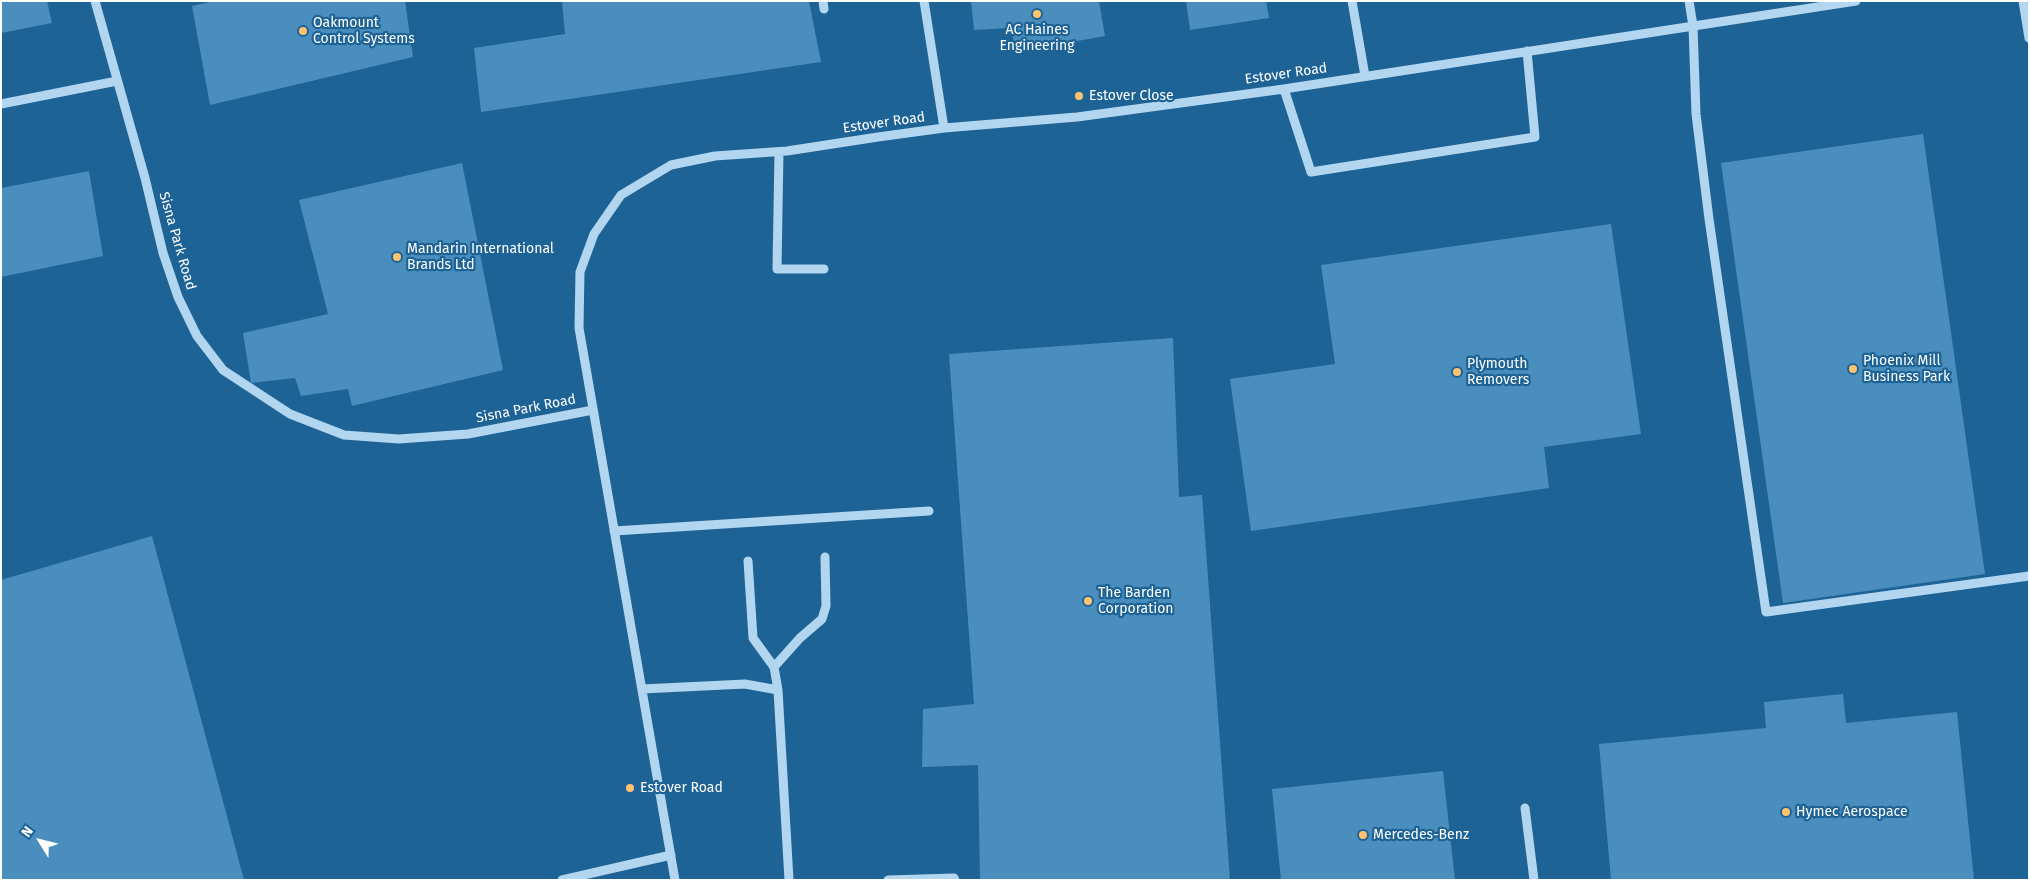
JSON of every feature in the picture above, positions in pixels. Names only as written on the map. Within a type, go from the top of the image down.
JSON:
[{"type":"street","name":"Sisna Park Road","points":[[95,1],[145,178],[163,253],[178,297],[197,336],[223,370],[252,391],[290,414],[344,435],[399,439],[468,434],[593,410]]},
{"type":"street","points":[[924,1],[944,128]]},
{"type":"street","points":[[1352,1],[1364,76]]},
{"type":"street","points":[[1689,1],[1693,26],[1696,114],[1709,219],[1766,612],[2029,576]]},
{"type":"street","name":"Estover Road","points":[[675,880],[579,328],[580,272],[594,234],[621,195],[671,165],[715,156],[779,152],[944,128],[1078,118],[1284,89],[1856,1]]},
{"type":"street","points":[[2024,1],[2029,38]]},
{"type":"street","points":[[1284,89],[1312,172],[1360,165],[1535,137],[1527,51]]},
{"type":"street","points":[[1,104],[117,81]]},
{"type":"street","points":[[779,152],[777,269],[824,269]]},
{"type":"street","points":[[614,531],[929,511]]},
{"type":"street","points":[[774,668],[800,638],[822,620],[826,606],[826,557]]},
{"type":"street","points":[[748,561],[753,638],[774,668],[778,690],[788,880]]},
{"type":"street","points":[[642,689],[745,684],[778,690]]},
{"type":"street","points":[[1526,808],[1534,880]]},
{"type":"street","points":[[562,880],[671,856]]},
{"type":"street","points":[[888,880],[954,878],[955,880]]},
{"type":"building","points":[[1,1],[47,1],[52,23],[1,33]]},
{"type":"building","name":"Oakmount Control Systems","points":[[214,1],[405,1],[413,57],[210,105],[192,6]]},
{"type":"building","points":[[562,1],[809,1],[821,62],[481,112],[474,48],[565,34]]},
{"type":"building","name":"AC Haines Engineering","points":[[971,1],[1099,1],[1105,36],[1017,52],[1010,28],[974,30]]},
{"type":"building","points":[[1186,1],[1266,1],[1269,18],[1190,30]]},
{"type":"building","name":"Phoenix Mill Business Park","points":[[1923,134],[1985,574],[1783,603],[1721,163]]},
{"type":"building","name":"Mandarin International Brands Ltd","points":[[462,163],[503,370],[352,406],[348,389],[301,396],[295,378],[251,383],[243,333],[328,314],[299,200]]},
{"type":"building","points":[[89,171],[103,256],[1,277],[1,188]]},
{"type":"building","name":"Plymouth Removers","points":[[1611,224],[1641,434],[1544,447],[1549,488],[1251,531],[1230,379],[1335,364],[1321,265]]},
{"type":"building","name":"The Barden Corporation","points":[[1173,338],[1179,497],[1202,495],[1230,880],[980,880],[978,765],[922,767],[923,709],[974,704],[949,354]]},
{"type":"building","points":[[152,536],[244,880],[1,880],[1,580]]},
{"type":"building","name":"Hymec Aerospace","points":[[1843,694],[1846,723],[1957,712],[1974,880],[1611,880],[1599,744],[1766,728],[1764,702]]},
{"type":"building","name":"Mercedes-Benz","points":[[1443,771],[1455,880],[1281,880],[1272,789]]},
{"type":"place","name":"AC Haines Engineering","points":[[1037,14]]},
{"type":"place","name":"Oakmount Control Systems","points":[[303,31]]},
{"type":"place","name":"Estover Close","points":[[1079,96]]},
{"type":"place","name":"Mandarin International Brands Ltd","points":[[397,257]]},
{"type":"place","name":"Phoenix Mill Business Park","points":[[1853,369]]},
{"type":"place","name":"Plymouth Removers","points":[[1457,372]]},
{"type":"place","name":"The Barden Corporation","points":[[1088,601]]},
{"type":"place","name":"Estover Road","points":[[630,788]]},
{"type":"place","name":"Hymec Aerospace","points":[[1786,812]]},
{"type":"place","name":"Mercedes-Benz","points":[[1363,835]]}]
